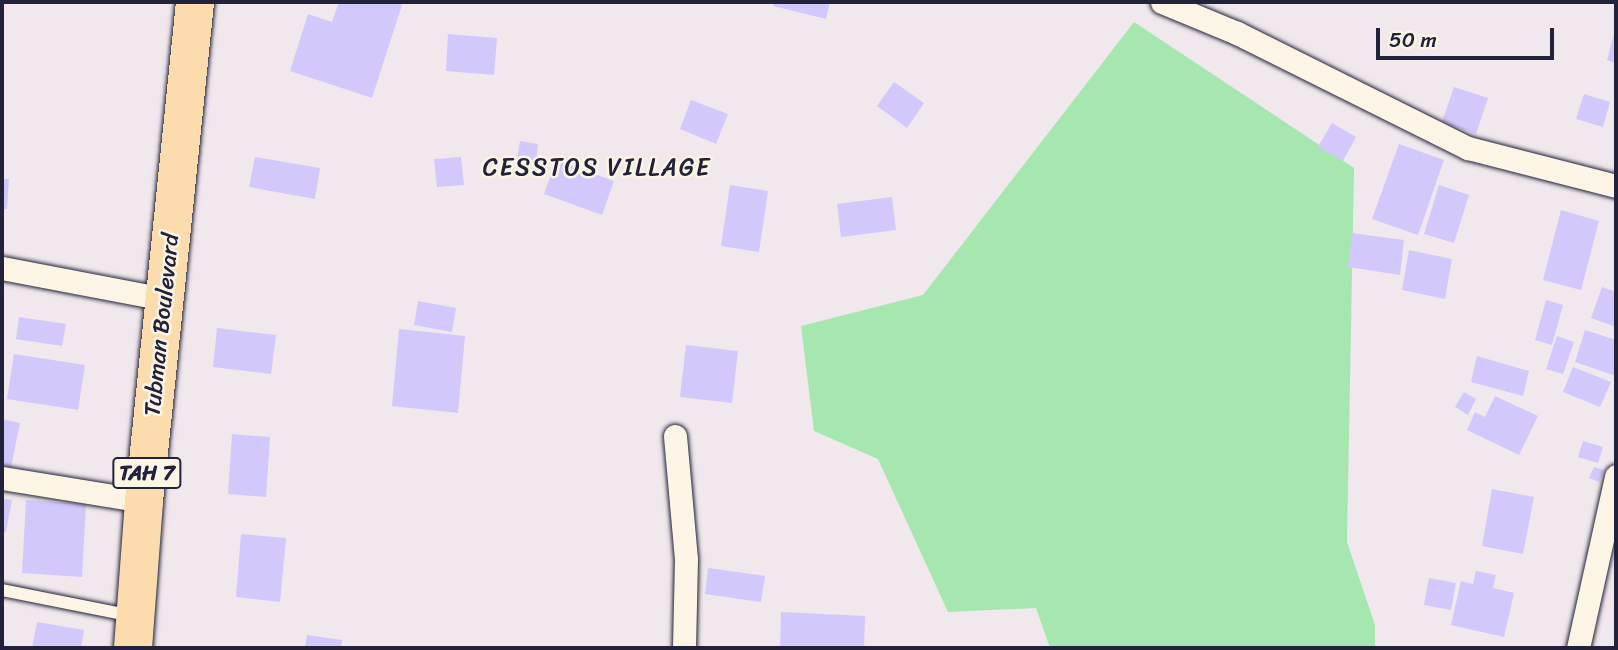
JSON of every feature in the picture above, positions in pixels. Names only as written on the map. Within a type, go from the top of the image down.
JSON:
[{"type":"highway","name":"Tubman Boulevard","points":[[134,633],[144,502],[195,2]]},
{"type":"street","points":[[1162,2],[1237,33],[1468,148],[1616,186]]},
{"type":"street","points":[[2,268],[165,299]]},
{"type":"street","points":[[675,436],[686,559],[684,648]]},
{"type":"street","points":[[1578,648],[1616,476]]},
{"type":"street","points":[[2,478],[144,502]]},
{"type":"lane","points":[[2,590],[134,633]]},
{"type":"green space","points":[[1134,22],[1354,168],[1347,542],[1375,625],[1375,648],[1050,648],[1036,608],[948,612],[878,459],[814,431],[801,326],[923,295]]},
{"type":"building","points":[[339,2],[394,2],[402,5],[372,98],[290,71],[308,14],[332,22]]},
{"type":"building","points":[[774,2],[830,2],[826,19],[773,6]]},
{"type":"building","points":[[1616,30],[1616,63],[1607,60]]},
{"type":"building","points":[[448,34],[497,38],[494,75],[446,71]]},
{"type":"building","points":[[894,82],[924,103],[907,128],[877,106]]},
{"type":"building","points":[[1454,87],[1488,98],[1476,134],[1442,122]]},
{"type":"building","points":[[1584,94],[1610,102],[1603,127],[1576,119]]},
{"type":"building","points":[[691,100],[728,114],[716,144],[680,129]]},
{"type":"building","points":[[1332,123],[1356,137],[1343,161],[1318,147]]},
{"type":"building","points":[[520,141],[538,144],[536,163],[517,160]]},
{"type":"building","points":[[1399,144],[1444,160],[1418,235],[1372,219]]},
{"type":"building","points":[[255,157],[320,168],[315,199],[249,187]]},
{"type":"building","points":[[461,157],[464,185],[437,187],[434,159]]},
{"type":"building","points":[[556,160],[614,181],[602,215],[544,194]]},
{"type":"building","points":[[2,179],[9,179],[7,209],[2,209]]},
{"type":"building","points":[[730,185],[768,191],[759,252],[721,246]]},
{"type":"building","points":[[1439,185],[1469,195],[1454,243],[1424,234]]},
{"type":"building","points":[[892,197],[896,230],[841,237],[837,204]]},
{"type":"building","points":[[1561,210],[1599,221],[1581,290],[1543,280]]},
{"type":"building","points":[[1352,233],[1404,240],[1400,275],[1348,267]]},
{"type":"building","points":[[1409,250],[1452,259],[1445,299],[1402,290]]},
{"type":"building","points":[[1602,287],[1616,292],[1616,327],[1591,318]]},
{"type":"building","points":[[1546,300],[1563,305],[1552,345],[1535,340]]},
{"type":"building","points":[[418,301],[456,308],[452,332],[414,325]]},
{"type":"building","points":[[19,317],[66,324],[62,346],[16,339]]},
{"type":"building","points":[[217,328],[276,335],[271,374],[213,367]]},
{"type":"building","points":[[399,329],[465,336],[458,413],[392,406]]},
{"type":"building","points":[[1585,330],[1616,340],[1616,376],[1575,362]]},
{"type":"building","points":[[1557,336],[1574,342],[1563,374],[1546,369]]},
{"type":"building","points":[[686,345],[738,351],[732,403],[680,397]]},
{"type":"building","points":[[14,354],[85,365],[78,410],[7,399]]},
{"type":"building","points":[[1477,356],[1529,371],[1523,396],[1471,382]]},
{"type":"building","points":[[1573,367],[1611,382],[1600,407],[1563,392]]},
{"type":"building","points":[[1464,392],[1476,399],[1468,415],[1455,407]]},
{"type":"building","points":[[1495,396],[1538,416],[1519,455],[1467,430],[1475,412],[1485,417]]},
{"type":"building","points":[[2,419],[20,423],[11,467],[2,465]]},
{"type":"building","points":[[232,434],[270,437],[266,497],[228,494]]},
{"type":"building","points":[[1583,441],[1603,447],[1598,463],[1578,457]]},
{"type":"building","points":[[1594,467],[1604,470],[1599,482],[1589,478]]},
{"type":"building","points":[[1492,489],[1534,497],[1523,554],[1482,546]]},
{"type":"building","points":[[2,498],[12,500],[6,532],[2,531]]},
{"type":"building","points":[[26,500],[86,504],[82,577],[22,573]]},
{"type":"building","points":[[241,534],[286,538],[280,602],[236,597]]},
{"type":"building","points":[[708,568],[765,576],[761,602],[705,594]]},
{"type":"building","points":[[1476,571],[1496,575],[1493,588],[1514,593],[1504,637],[1451,625],[1461,581],[1473,584]]},
{"type":"building","points":[[1429,578],[1456,583],[1451,610],[1424,605]]},
{"type":"building","points":[[781,612],[865,616],[864,648],[780,648]]},
{"type":"building","points":[[37,622],[84,630],[81,648],[32,648]]},
{"type":"building","points":[[307,635],[342,640],[341,648],[305,648]]},
{"type":"district","name":"CESSTOS VILLAGE","points":[[597,168]]}]
